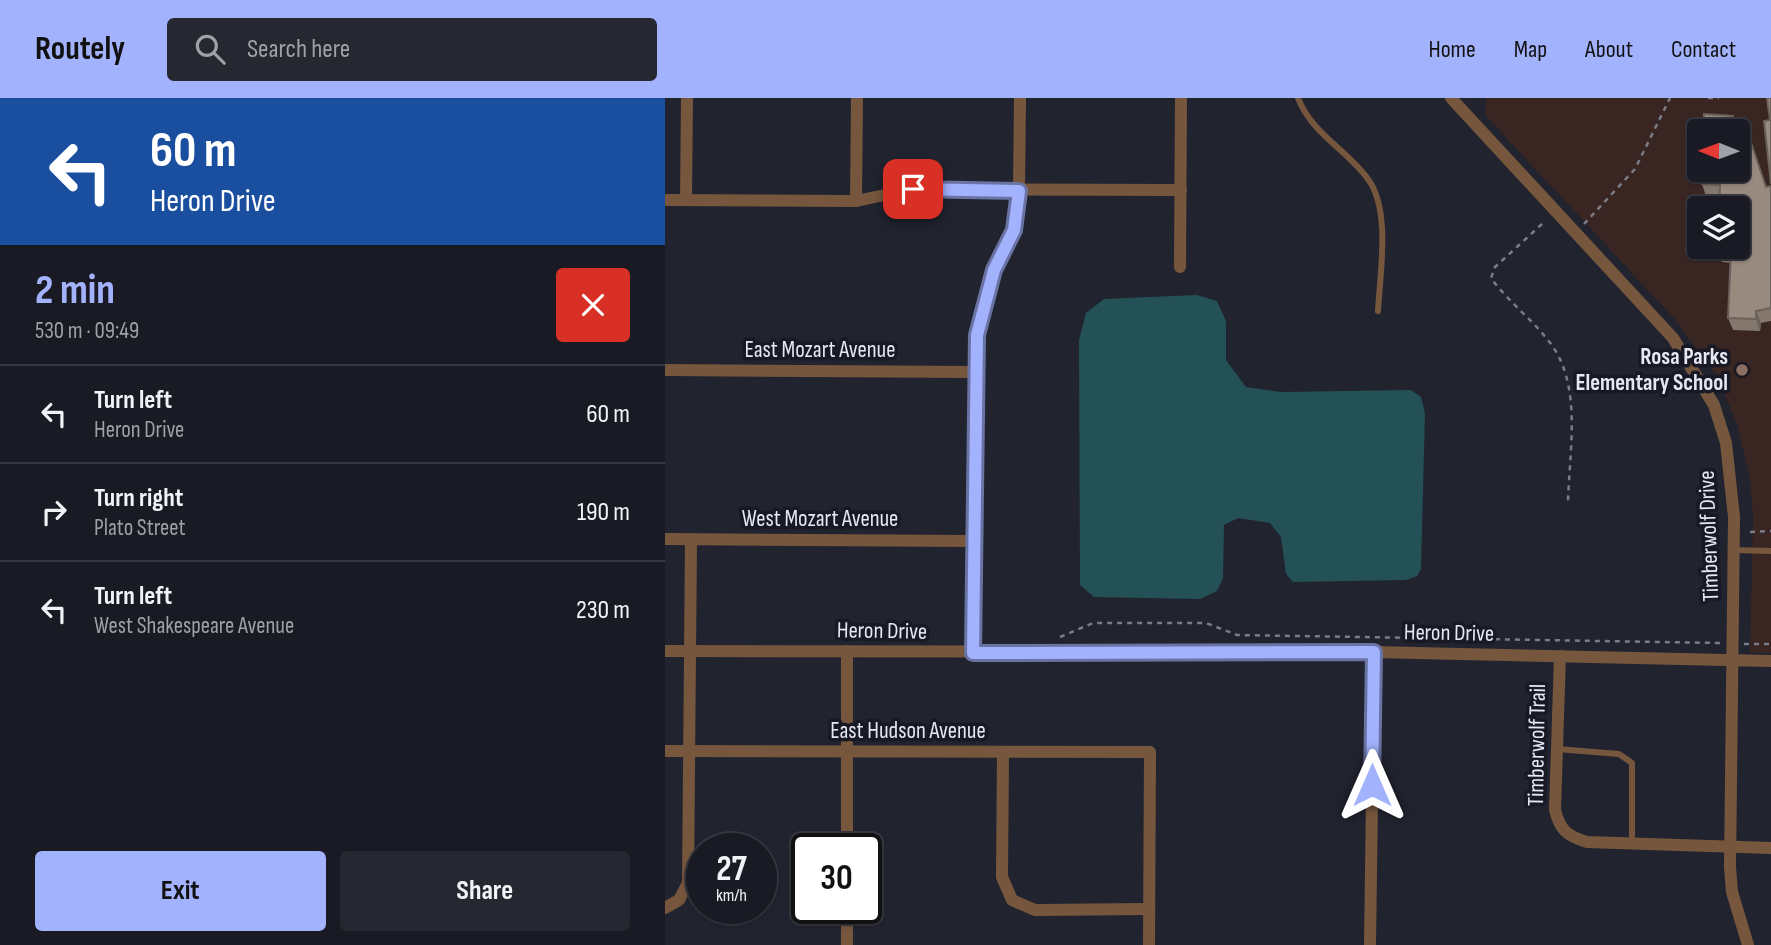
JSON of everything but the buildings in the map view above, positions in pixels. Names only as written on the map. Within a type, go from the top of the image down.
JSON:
[{"type":"street","points":[[686,200],[687,98]]},
{"type":"street","points":[[856,201],[857,98]]},
{"type":"street","points":[[973,653],[975,372],[982,310],[994,270],[1014,230],[1019,191],[1020,98]]},
{"type":"street","points":[[1180,267],[1181,98]]},
{"type":"street","name":"Timberwolf Drive","points":[[1451,98],[1673,338],[1714,405],[1731,478],[1732,892],[1748,945]]},
{"type":"street","points":[[665,200],[856,201],[913,189],[1181,190]]},
{"type":"street","name":"East Mozart Avenue","points":[[665,370],[975,372]]},
{"type":"street","name":"West Mozart Avenue","points":[[665,540],[974,541]]},
{"type":"street","points":[[665,908],[679,900],[688,883],[691,540]]},
{"type":"street","points":[[847,651],[847,833]]},
{"type":"street","name":"Heron Drive","points":[[665,652],[1374,652],[1771,661]]},
{"type":"street","points":[[1370,945],[1374,652]]},
{"type":"street","name":"Timberwolf Trail","points":[[1560,656],[1555,810],[1559,824],[1567,835],[1587,842],[1771,848]]},
{"type":"street","name":"East Hudson Avenue","points":[[665,751],[1150,752],[1149,909]]},
{"type":"street","points":[[1003,752],[1002,877],[1012,900],[1035,910],[1149,909],[1149,945]]},
{"type":"street","points":[[847,924],[847,945]]},
{"type":"lane","points":[[1298,98],[1318,132],[1368,179],[1375,196],[1382,223],[1378,311]]},
{"type":"lane","points":[[1733,550],[1771,551]]},
{"type":"lane","points":[[1557,749],[1619,754],[1632,763],[1632,844]]},
{"type":"path","points":[[1584,224],[1635,169],[1670,98]]},
{"type":"path","points":[[1708,98],[1719,98]]},
{"type":"path","points":[[1542,224],[1495,267],[1492,278],[1553,347],[1563,365],[1570,393],[1568,502]]},
{"type":"path","points":[[1751,532],[1771,531]]},
{"type":"path","points":[[1057,639],[1093,623],[1206,623],[1237,635],[1714,643]]},
{"type":"path","points":[[1748,644],[1771,644]]},
{"type":"shaded area","name":"Rosa Parks Elementary School","points":[[1486,98],[1771,98],[1771,653],[1750,653],[1753,515],[1750,479],[1737,424],[1717,376],[1672,316],[1486,116]]},
{"type":"shaded area","points":[[1197,295],[1217,301],[1226,321],[1226,360],[1246,387],[1281,392],[1411,390],[1421,397],[1425,413],[1421,569],[1417,576],[1406,580],[1293,582],[1286,574],[1281,537],[1270,523],[1238,518],[1224,525],[1223,578],[1217,591],[1200,599],[1094,597],[1080,585],[1079,340],[1086,313],[1104,299]]},
{"type":"place","name":"Rosa Parks Elementary School","points":[[1742,370]]},
{"type":"route","points":[[913,189],[1019,191],[1014,230],[994,270],[977,335],[973,653],[1374,652],[1372,785]]}]
